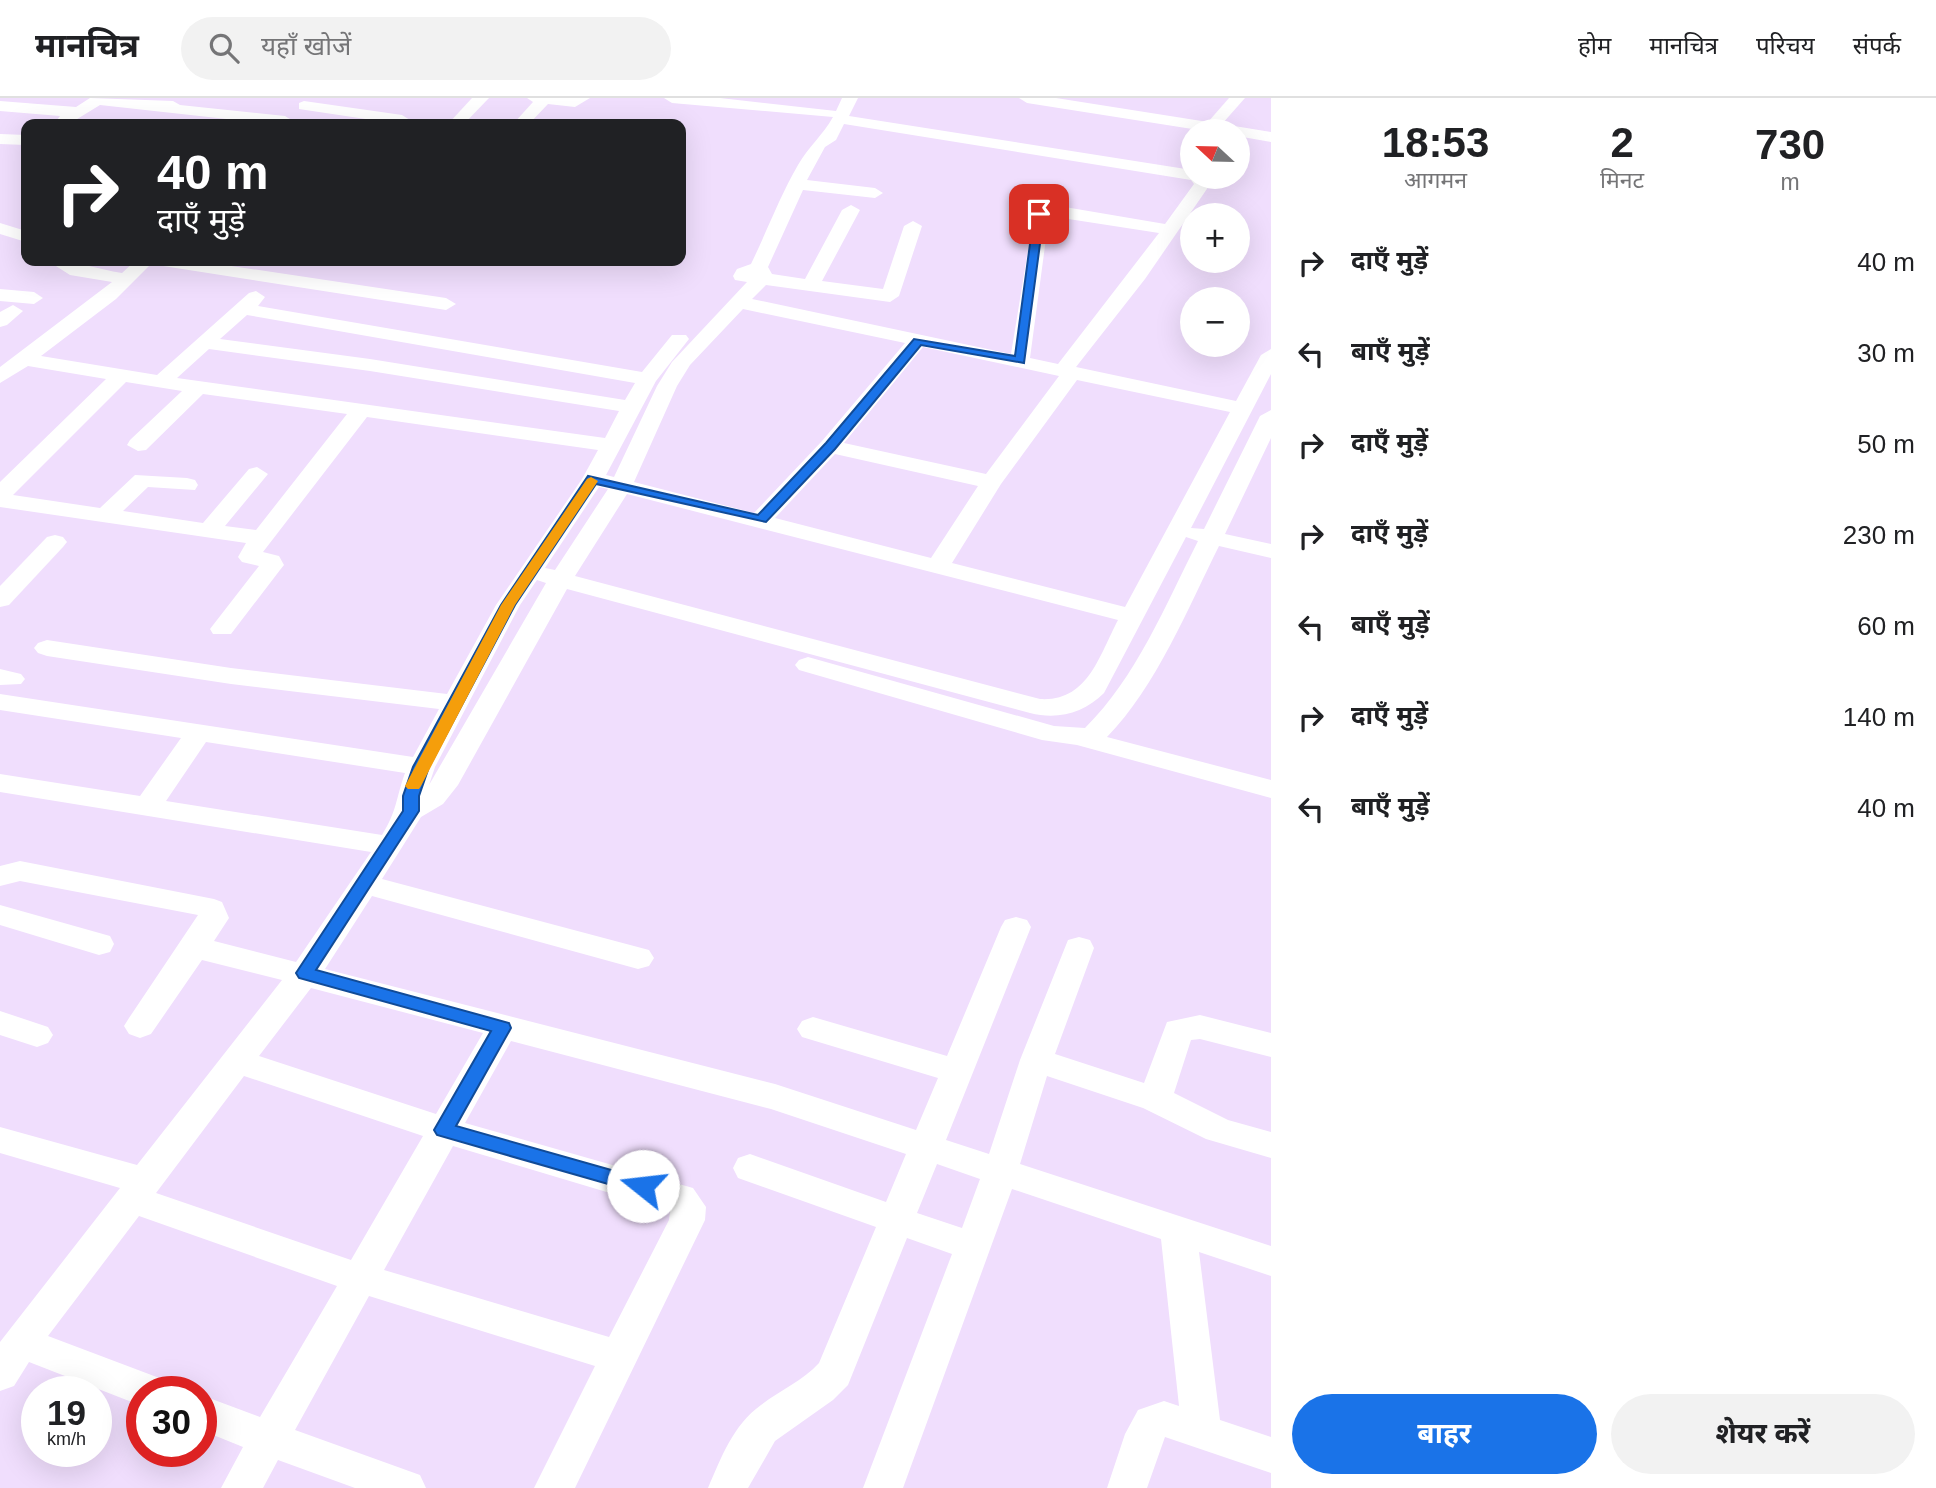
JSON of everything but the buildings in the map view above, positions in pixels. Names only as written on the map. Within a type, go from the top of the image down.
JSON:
[{"type":"street","points":[[232,116],[255,98]]},
{"type":"street","points":[[461,119],[481,98]]},
{"type":"street","points":[[535,98],[575,102],[582,98]]},
{"type":"street","points":[[526,119],[545,98]]},
{"type":"street","points":[[673,98],[834,116],[1180,174]]},
{"type":"street","points":[[0,1374],[21,1342],[305,973],[411,811],[433,798],[444,785],[556,586],[621,486],[693,336],[737,302],[753,274],[819,144],[830,137],[836,98]]},
{"type":"street","points":[[834,116],[850,98]]},
{"type":"street","points":[[1027,98],[1271,136]]},
{"type":"street","points":[[1069,98],[1089,99],[1199,119]]},
{"type":"street","points":[[1219,119],[1237,98]]},
{"type":"street","points":[[0,120],[7,106],[74,112],[97,100],[174,107],[171,109]]},
{"type":"street","points":[[288,119],[309,102],[397,119]]},
{"type":"street","points":[[156,119],[171,109],[254,119]]},
{"type":"street","points":[[66,119],[74,112]]},
{"type":"street","points":[[1250,128],[1271,131]]},
{"type":"street","points":[[0,139],[21,140]]},
{"type":"street","points":[[798,184],[875,193]]},
{"type":"street","points":[[938,566],[991,482],[1199,189]]},
{"type":"street","points":[[810,287],[851,210]]},
{"type":"street","points":[[1020,361],[1041,211],[1059,211],[1170,230]]},
{"type":"street","points":[[3,229],[21,217]]},
{"type":"street","points":[[753,274],[810,287],[890,296],[913,226]]},
{"type":"street","points":[[3,229],[21,235]]},
{"type":"street","points":[[68,266],[77,271],[127,279]]},
{"type":"street","points":[[2,373],[24,359],[140,266]]},
{"type":"street","points":[[199,266],[279,277],[302,284],[446,304]]},
{"type":"street","points":[[411,811],[411,796],[421,767],[455,703],[525,578],[593,479],[647,379],[753,274]]},
{"type":"street","points":[[161,382],[279,277]]},
{"type":"street","points":[[0,295],[34,298]]},
{"type":"street","points":[[737,302],[1244,409]]},
{"type":"street","points":[[243,309],[483,348],[647,379]]},
{"type":"street","points":[[761,519],[830,446],[918,341]]},
{"type":"street","points":[[205,343],[370,365],[631,407]]},
{"type":"street","points":[[525,578],[1039,707],[1062,709],[1081,702],[1095,687],[1271,355]]},
{"type":"street","points":[[24,359],[161,382],[612,445]]},
{"type":"street","points":[[0,498],[122,375]]},
{"type":"street","points":[[138,445],[198,387]]},
{"type":"street","points":[[222,629],[272,565],[271,561],[250,556],[261,538],[362,409]]},
{"type":"street","points":[[1077,737],[1096,734],[1120,707],[1212,537],[1271,416]]},
{"type":"street","points":[[830,446],[991,482]]},
{"type":"street","points":[[209,530],[257,474]]},
{"type":"street","points":[[593,479],[761,519],[1133,616]]},
{"type":"street","points":[[105,516],[143,480],[187,485]]},
{"type":"street","points":[[0,498],[261,538]]},
{"type":"street","points":[[1179,530],[1271,551]]},
{"type":"street","points":[[0,600],[55,542]]},
{"type":"street","points":[[556,586],[1052,734],[1077,737],[1271,789]]},
{"type":"street","points":[[47,648],[231,676],[455,703]]},
{"type":"street","points":[[4,686],[200,731],[421,767]]},
{"type":"street","points":[[1062,709],[1077,737]]},
{"type":"street","points":[[148,806],[200,731]]},
{"type":"street","points":[[0,783],[388,845]]},
{"type":"street","points":[[0,876],[20,871],[211,909],[214,918],[140,1026]]},
{"type":"street","points":[[363,884],[638,958]]},
{"type":"street","points":[[0,915],[100,944]]},
{"type":"street","points":[[728,1488],[754,1437],[769,1421],[824,1386],[834,1373],[929,1147],[1016,927]]},
{"type":"street","points":[[195,947],[305,973],[502,1028],[775,1097],[1271,1261]]},
{"type":"street","points":[[883,1488],[1000,1173],[1037,1060],[1079,948]]},
{"type":"street","points":[[0,1023],[37,1035]]},
{"type":"street","points":[[1155,1099],[1178,1030],[1200,1027],[1271,1045]]},
{"type":"street","points":[[241,1488],[502,1028]]},
{"type":"street","points":[[813,1029],[959,1072]]},
{"type":"street","points":[[1037,1060],[1155,1099],[1218,1130],[1271,1145]]},
{"type":"street","points":[[237,1061],[443,1130],[668,1194],[680,1198],[688,1207],[687,1220],[617,1356],[554,1488]]},
{"type":"street","points":[[0,1140],[138,1190],[359,1278],[617,1356]]},
{"type":"street","points":[[750,1168],[972,1247]]},
{"type":"street","points":[[1178,1231],[1201,1430]]},
{"type":"street","points":[[21,1342],[126,1383]]},
{"type":"street","points":[[217,1418],[406,1488]]},
{"type":"street","points":[[1127,1488],[1145,1434],[1152,1422],[1164,1419],[1271,1455]]},
{"type":"slow traffic","points":[[413,786],[443,724],[508,605],[591,481]]},
{"type":"route","points":[[643,1186],[443,1130],[502,1028],[305,973],[322,951],[411,811],[414,782],[421,767],[508,605],[593,479],[761,519],[830,446],[918,341],[1020,361],[1039,214]]}]
